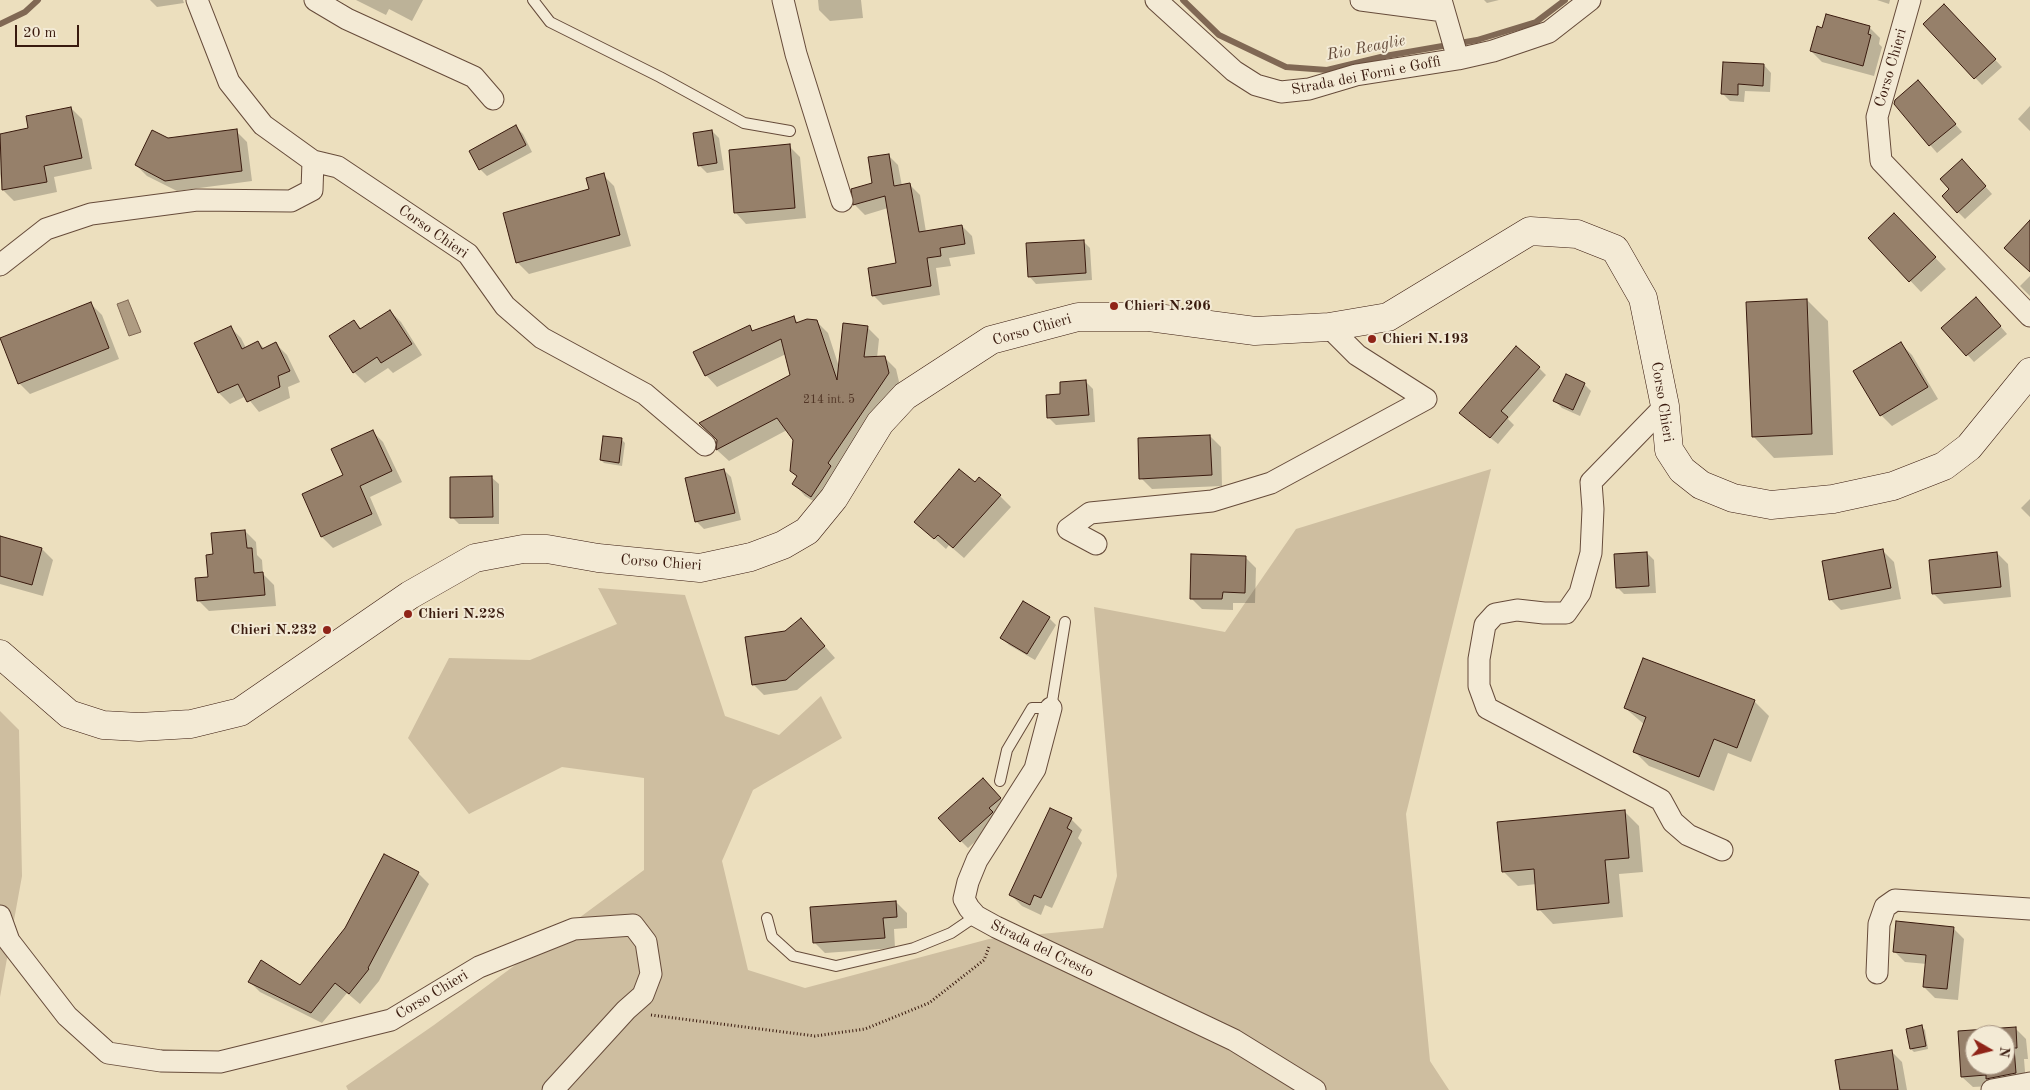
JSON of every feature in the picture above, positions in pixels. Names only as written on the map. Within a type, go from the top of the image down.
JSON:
[{"type":"main road","name":"Corso Chieri","points":[[0,654],[69,714],[103,725],[139,727],[191,724],[240,712],[410,596],[475,558],[524,548],[627,562],[700,568],[751,557],[783,545],[807,532],[834,498],[880,424],[905,396],[991,340],[1078,317],[1149,317],[1255,331],[1329,327],[1388,317],[1530,231],[1577,234],[1615,249],[1643,298],[1665,406],[1669,450],[1682,470],[1701,485],[1733,498],[1771,505],[1833,499],[1893,486],[1944,466],[1969,447],[2030,372]]},
{"type":"street","points":[[0,265],[46,229],[91,214],[197,200],[291,201],[312,190],[313,161],[263,125],[229,82],[197,0]]},
{"type":"street","points":[[315,0],[347,19],[474,77],[493,99]]},
{"type":"street","points":[[783,0],[796,54],[842,201]]},
{"type":"street","name":"Strada dei Forni e Goffi","points":[[1156,0],[1234,71],[1256,85],[1281,92],[1309,89],[1356,75],[1493,51],[1549,32],[1590,0]]},
{"type":"street","points":[[1361,0],[1445,13]]},
{"type":"street","name":"Corso Chieri","points":[[1910,0],[1877,117],[1881,161],[2030,316]]},
{"type":"street","name":"Strada dei Forni e Goffi","points":[[1445,13],[1458,57]]},
{"type":"street","name":"Corso Chieri","points":[[313,161],[338,167],[468,254],[504,306],[542,338],[646,394],[705,445]]},
{"type":"street","points":[[1096,544],[1068,529],[1090,513],[1212,502],[1271,483],[1426,399],[1357,355],[1329,327]]},
{"type":"street","points":[[1665,406],[1592,482],[1593,509],[1590,553],[1580,593],[1566,613],[1517,610],[1495,614],[1486,625],[1479,659],[1479,686],[1487,708],[1661,800],[1673,822],[1688,835],[1722,850]]},
{"type":"street","name":"Strada del Cresto","points":[[1051,708],[1035,769],[977,860],[968,882],[964,899],[976,916],[1234,1040],[1315,1090]]},
{"type":"street","points":[[1877,973],[1879,924],[1885,907],[1896,900],[2030,909]]},
{"type":"street","name":"Corso Chieri","points":[[0,916],[9,941],[67,1016],[108,1052],[161,1061],[220,1062],[391,1020],[479,967],[574,929],[633,925],[646,942],[650,974],[643,995],[626,1010],[553,1090]]},
{"type":"street","points":[[1992,1090],[2030,1083]]},
{"type":"lane","points":[[533,0],[550,22],[652,73],[744,123],[790,131]]},
{"type":"lane","points":[[1000,781],[1007,750],[1032,708],[1051,708],[1065,622]]},
{"type":"lane","points":[[767,918],[772,937],[793,956],[836,966],[914,948],[950,933],[976,916]]},
{"type":"path","points":[[626,1010],[652,1016],[816,1036],[840,1033],[865,1029],[929,1003],[984,960]]},
{"type":"shaded area","points":[[128,300],[141,332],[129,336],[117,304]]},
{"type":"shaded area","points":[[1491,469],[1406,814],[1430,1061],[1449,1090],[348,1090],[346,1086],[434,1025],[644,870],[644,778],[562,767],[469,814],[408,738],[449,658],[530,660],[617,624],[598,588],[685,595],[725,716],[779,735],[821,696],[842,738],[753,790],[722,861],[748,970],[805,988],[989,939],[1103,928],[1117,876],[1094,607],[1225,632],[1296,529]]},
{"type":"shaded area","points":[[0,711],[19,730],[22,876],[0,997]]},
{"type":"building","points":[[1944,4],[1996,59],[1974,79],[1923,24]]},
{"type":"building","points":[[1826,14],[1870,26],[1868,34],[1871,35],[1863,66],[1810,51],[1817,26],[1822,28]]},
{"type":"building","points":[[1723,62],[1764,64],[1763,86],[1738,84],[1738,95],[1721,94]]},
{"type":"building","points":[[1918,80],[1956,124],[1929,146],[1894,104],[1895,100]]},
{"type":"building","points":[[71,107],[82,158],[44,166],[47,182],[2,190],[0,134],[28,128],[26,116]]},
{"type":"building","points":[[516,125],[526,145],[479,170],[469,151]]},
{"type":"building","points":[[237,129],[242,171],[165,181],[135,165],[152,130],[168,138]]},
{"type":"building","points":[[712,130],[717,163],[698,166],[693,133]]},
{"type":"building","points":[[790,144],[795,208],[734,213],[729,150]]},
{"type":"building","points":[[889,154],[894,186],[910,183],[919,232],[962,225],[965,244],[940,248],[941,256],[927,258],[931,286],[872,296],[868,268],[896,263],[885,196],[853,205],[851,189],[872,183],[868,157]]},
{"type":"building","points":[[1962,159],[1986,186],[1957,213],[1942,196],[1949,189],[1940,179]]},
{"type":"building","points":[[604,173],[620,235],[516,263],[503,213],[589,189],[586,178]]},
{"type":"building","points":[[1894,213],[1936,257],[1909,282],[1868,238]]},
{"type":"building","points":[[2030,220],[2030,272],[2004,248]]},
{"type":"building","points":[[1084,240],[1086,273],[1028,277],[1026,243]]},
{"type":"building","points":[[1976,297],[2001,326],[1966,356],[1941,328]]},
{"type":"building","points":[[1807,299],[1812,434],[1752,437],[1746,302]]},
{"type":"building","points":[[91,302],[109,348],[18,384],[0,338]]},
{"type":"building","points":[[390,310],[412,344],[381,363],[377,357],[353,373],[329,336],[354,320],[360,329]]},
{"type":"building","points":[[794,316],[796,323],[807,319],[817,320],[837,380],[843,323],[868,326],[864,357],[885,356],[889,373],[828,463],[831,466],[811,497],[792,484],[797,476],[790,471],[793,440],[777,418],[716,450],[717,440],[699,423],[790,375],[781,339],[705,376],[693,352],[750,325],[752,331]]},
{"type":"building","points":[[231,326],[242,349],[258,341],[262,349],[276,342],[290,371],[278,376],[280,387],[247,402],[238,384],[218,393],[194,343]]},
{"type":"building","points":[[1901,342],[1928,387],[1880,416],[1853,371]]},
{"type":"building","points":[[1516,346],[1540,367],[1501,411],[1508,417],[1490,438],[1459,413]]},
{"type":"building","points":[[1566,374],[1585,383],[1573,410],[1553,401]]},
{"type":"building","points":[[1086,380],[1089,415],[1047,418],[1046,395],[1060,394],[1060,382]]},
{"type":"building","points":[[373,430],[392,471],[360,486],[372,514],[321,537],[302,494],[343,475],[331,449]]},
{"type":"building","points":[[1210,435],[1212,475],[1139,479],[1138,438]]},
{"type":"building","points":[[603,436],[622,438],[619,463],[600,460]]},
{"type":"building","points":[[724,469],[735,513],[695,522],[685,478]]},
{"type":"building","points":[[959,469],[975,482],[979,477],[1001,495],[953,548],[938,535],[934,539],[914,522]]},
{"type":"building","points":[[492,476],[493,517],[450,518],[450,477]]},
{"type":"building","points":[[245,530],[247,548],[252,548],[254,573],[263,572],[265,595],[197,601],[195,578],[208,577],[206,555],[213,554],[211,533]]},
{"type":"building","points":[[0,536],[42,548],[32,585],[0,576]]},
{"type":"building","points":[[1883,549],[1891,588],[1829,600],[1822,561]]},
{"type":"building","points":[[1647,552],[1649,586],[1616,588],[1614,554]]},
{"type":"building","points":[[1997,552],[2001,587],[1932,594],[1929,560]]},
{"type":"building","points":[[1191,554],[1246,556],[1245,593],[1223,592],[1222,599],[1190,599]]},
{"type":"building","points":[[1023,601],[1050,617],[1027,654],[1000,638]]},
{"type":"building","points":[[801,618],[825,646],[786,680],[752,685],[745,637],[785,631]]},
{"type":"building","points":[[1643,658],[1755,700],[1737,748],[1714,739],[1699,777],[1633,752],[1646,717],[1624,708]]},
{"type":"building","points":[[983,778],[1001,798],[989,808],[993,812],[960,842],[938,818]]},
{"type":"building","points":[[1050,808],[1072,818],[1067,828],[1072,831],[1041,898],[1034,895],[1030,905],[1009,895]]},
{"type":"building","points":[[1625,810],[1629,858],[1605,860],[1609,903],[1537,910],[1534,869],[1502,872],[1497,822]]},
{"type":"building","points":[[384,854],[419,872],[369,969],[349,994],[335,983],[311,1013],[248,982],[261,960],[300,985],[345,928]]},
{"type":"building","points":[[896,901],[897,917],[883,918],[885,938],[813,943],[810,907]]},
{"type":"building","points":[[1896,921],[1954,927],[1947,989],[1923,987],[1926,955],[1893,952]]},
{"type":"building","points":[[1922,1025],[1926,1046],[1910,1049],[1906,1029]]},
{"type":"building","points":[[2015,1027],[2016,1027],[2017,1048],[2015,1048]]},
{"type":"building","points":[[1958,1031],[1965,1031],[1965,1075],[1986,1075],[1961,1077]]},
{"type":"building","points":[[1892,1050],[1898,1090],[1840,1090],[1835,1060]]},
{"type":"building","points":[[1986,1075],[2006,1075],[1986,1079]]},
{"type":"waterway","name":"Rio Reaglie","points":[[0,24],[25,12],[38,0]]},
{"type":"waterway","name":"Rio Reaglie","points":[[1183,0],[1219,35],[1286,67],[1327,70],[1385,56],[1477,40],[1536,22],[1565,0]]},
{"type":"place","name":"Chieri N.206","points":[[1114,306]]},
{"type":"place","name":"Chieri N.193","points":[[1372,339]]},
{"type":"place","name":"Chieri N.228","points":[[408,614]]},
{"type":"place","name":"Chieri N.232","points":[[327,630]]}]
